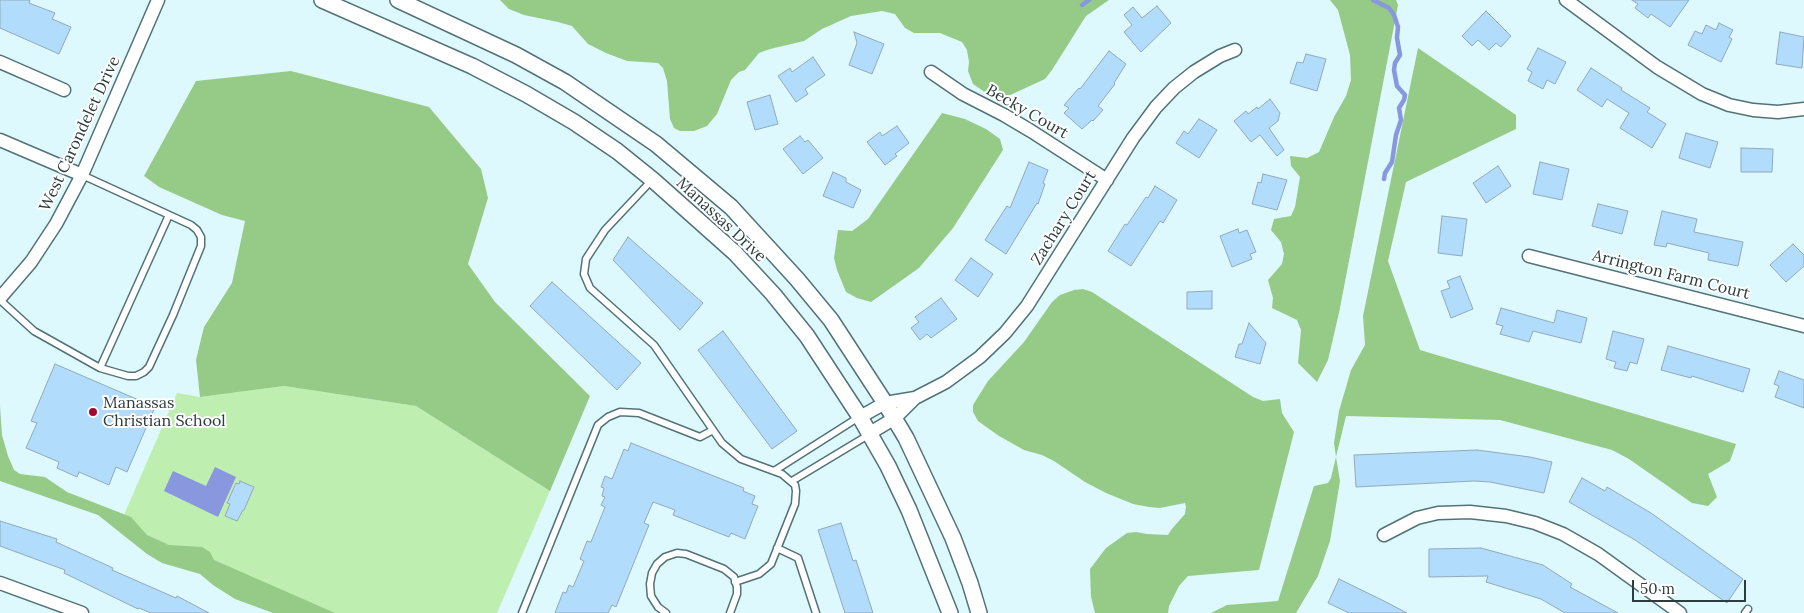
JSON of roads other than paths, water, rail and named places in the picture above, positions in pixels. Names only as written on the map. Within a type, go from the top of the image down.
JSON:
[{"type":"street","name":"West Carondelet Drive","points":[[0,299],[31,262],[51,232],[82,175],[158,0]]},
{"type":"street","name":"Manassas Drive","points":[[322,0],[472,66],[574,122],[617,151],[653,180],[734,253],[773,294],[807,336],[870,433],[909,510],[950,613]]},
{"type":"street","name":"Manassas Drive","points":[[398,0],[516,55],[565,82],[656,144],[731,207],[797,279],[830,320],[886,403],[927,480],[953,538],[979,613]]},
{"type":"street","points":[[1566,0],[1657,67],[1702,94],[1729,105],[1753,110],[1778,112],[1804,109]]},
{"type":"street","name":"Zachary Court","points":[[860,417],[886,403],[915,398],[946,382],[980,357],[1005,333],[1027,306],[1133,138],[1156,107],[1174,88],[1194,72],[1220,56],[1235,50]]},
{"type":"street","points":[[0,62],[64,90]]},
{"type":"street","name":"Becky Court","points":[[931,72],[963,94],[1024,127],[1106,180]]},
{"type":"street","points":[[0,140],[82,175]]},
{"type":"street","name":"Arrington Farm Court","points":[[1529,256],[1804,326]]},
{"type":"street","name":"Zachary Court","points":[[870,433],[895,418],[915,398]]},
{"type":"street","points":[[1384,535],[1417,518],[1438,514],[1470,512],[1506,516],[1535,523],[1563,534],[1598,554],[1680,613]]},
{"type":"street","points":[[0,583],[82,613]]},
{"type":"lane","points":[[0,299],[34,331],[100,368],[128,376],[136,376],[149,367],[173,315],[201,246],[201,237],[191,225],[82,175]]},
{"type":"lane","points":[[653,180],[634,197],[605,230],[586,258],[584,274],[590,288],[654,345],[722,443],[741,459],[782,474],[792,481],[796,491],[795,504],[771,564],[759,574],[735,582]]},
{"type":"lane","points":[[100,368],[169,215]]},
{"type":"lane","points":[[522,613],[598,425],[608,416],[620,412],[639,414],[700,437],[713,430]]},
{"type":"lane","points":[[774,471],[860,417]]},
{"type":"lane","points":[[792,481],[870,433]]},
{"type":"lane","points":[[777,548],[798,558],[816,613]]},
{"type":"lane","points":[[666,613],[658,607],[651,596],[650,584],[652,573],[657,564],[665,557],[677,553],[686,554],[724,569],[734,578],[737,594],[730,613]]},
{"type":"water","points":[[215,467],[236,477],[218,517],[164,491],[173,471],[206,486]]},
{"type":"waterway","points":[[1082,5],[1089,0]]},
{"type":"waterway","points":[[1373,0],[1389,8],[1394,15],[1398,27],[1397,38],[1400,55],[1395,63],[1394,70],[1397,86],[1405,95],[1399,108],[1401,120],[1396,135],[1392,162],[1385,173],[1384,179]]},
{"type":"place","name":"Manassas Christian School","points":[[93,412]]}]
